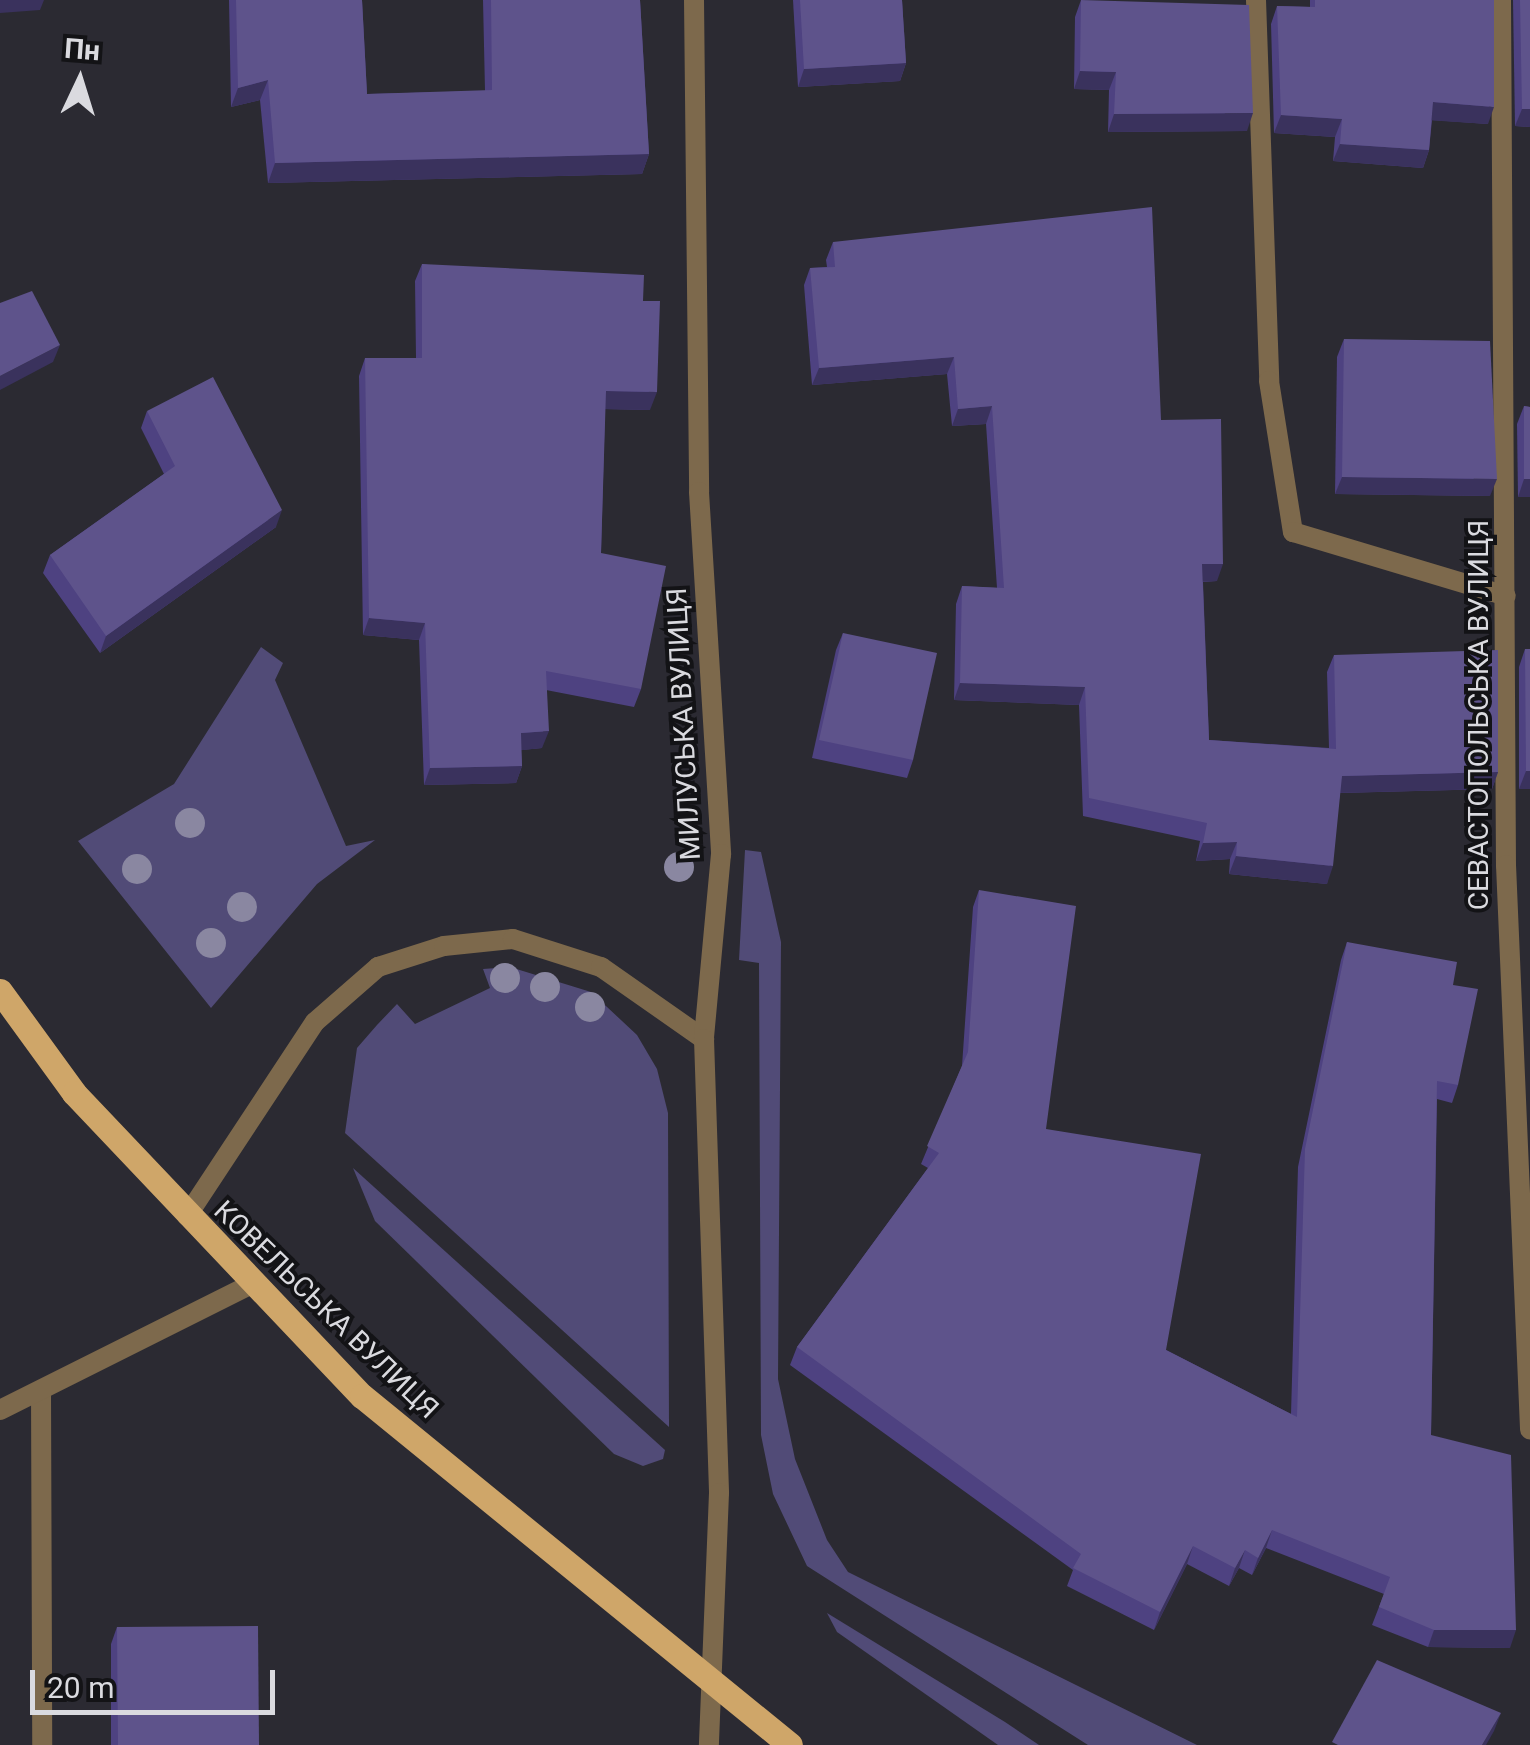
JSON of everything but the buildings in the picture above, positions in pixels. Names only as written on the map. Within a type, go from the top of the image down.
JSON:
[{"type":"main road","name":"КОВЕЛЬСЬКА ВУЛИЦЯ","points":[[0,991],[74,1094],[362,1396],[708,1685],[790,1745]]},
{"type":"street","name":"МИЛУСЬКА ВУЛИЦЯ","points":[[694,0],[698,492],[721,854],[704,1039],[720,1493],[708,1685],[709,1745]]},
{"type":"street","points":[[1256,0],[1269,380],[1293,532],[1506,596]]},
{"type":"street","name":"СЕВАСТОПОЛЬСЬКА ВУЛИЦЯ","points":[[1501,0],[1509,988],[1530,1430]]},
{"type":"street","points":[[187,1216],[314,1022],[378,968],[444,946],[513,939],[600,966],[704,1039]]},
{"type":"street","points":[[0,1410],[254,1283]]},
{"type":"street","points":[[41,1390],[42,1745]]},
{"type":"shaded area","points":[[261,647],[283,663],[275,680],[346,846],[375,840],[317,884],[211,1008],[78,841],[174,784]]},
{"type":"shaded area","points":[[745,850],[761,852],[781,942],[778,1379],[795,1459],[827,1540],[848,1572],[1197,1745],[1088,1745],[807,1566],[773,1494],[761,1435],[759,963],[739,960]]},
{"type":"shaded area","points":[[510,967],[591,992],[637,1035],[657,1069],[668,1113],[669,1427],[345,1133],[357,1048],[397,1004],[415,1024],[490,988],[483,969]]},
{"type":"shaded area","points":[[353,1168],[665,1450],[663,1459],[643,1466],[614,1454],[375,1221]]},
{"type":"shaded area","points":[[827,1613],[1039,1745],[998,1745],[837,1632]]}]
